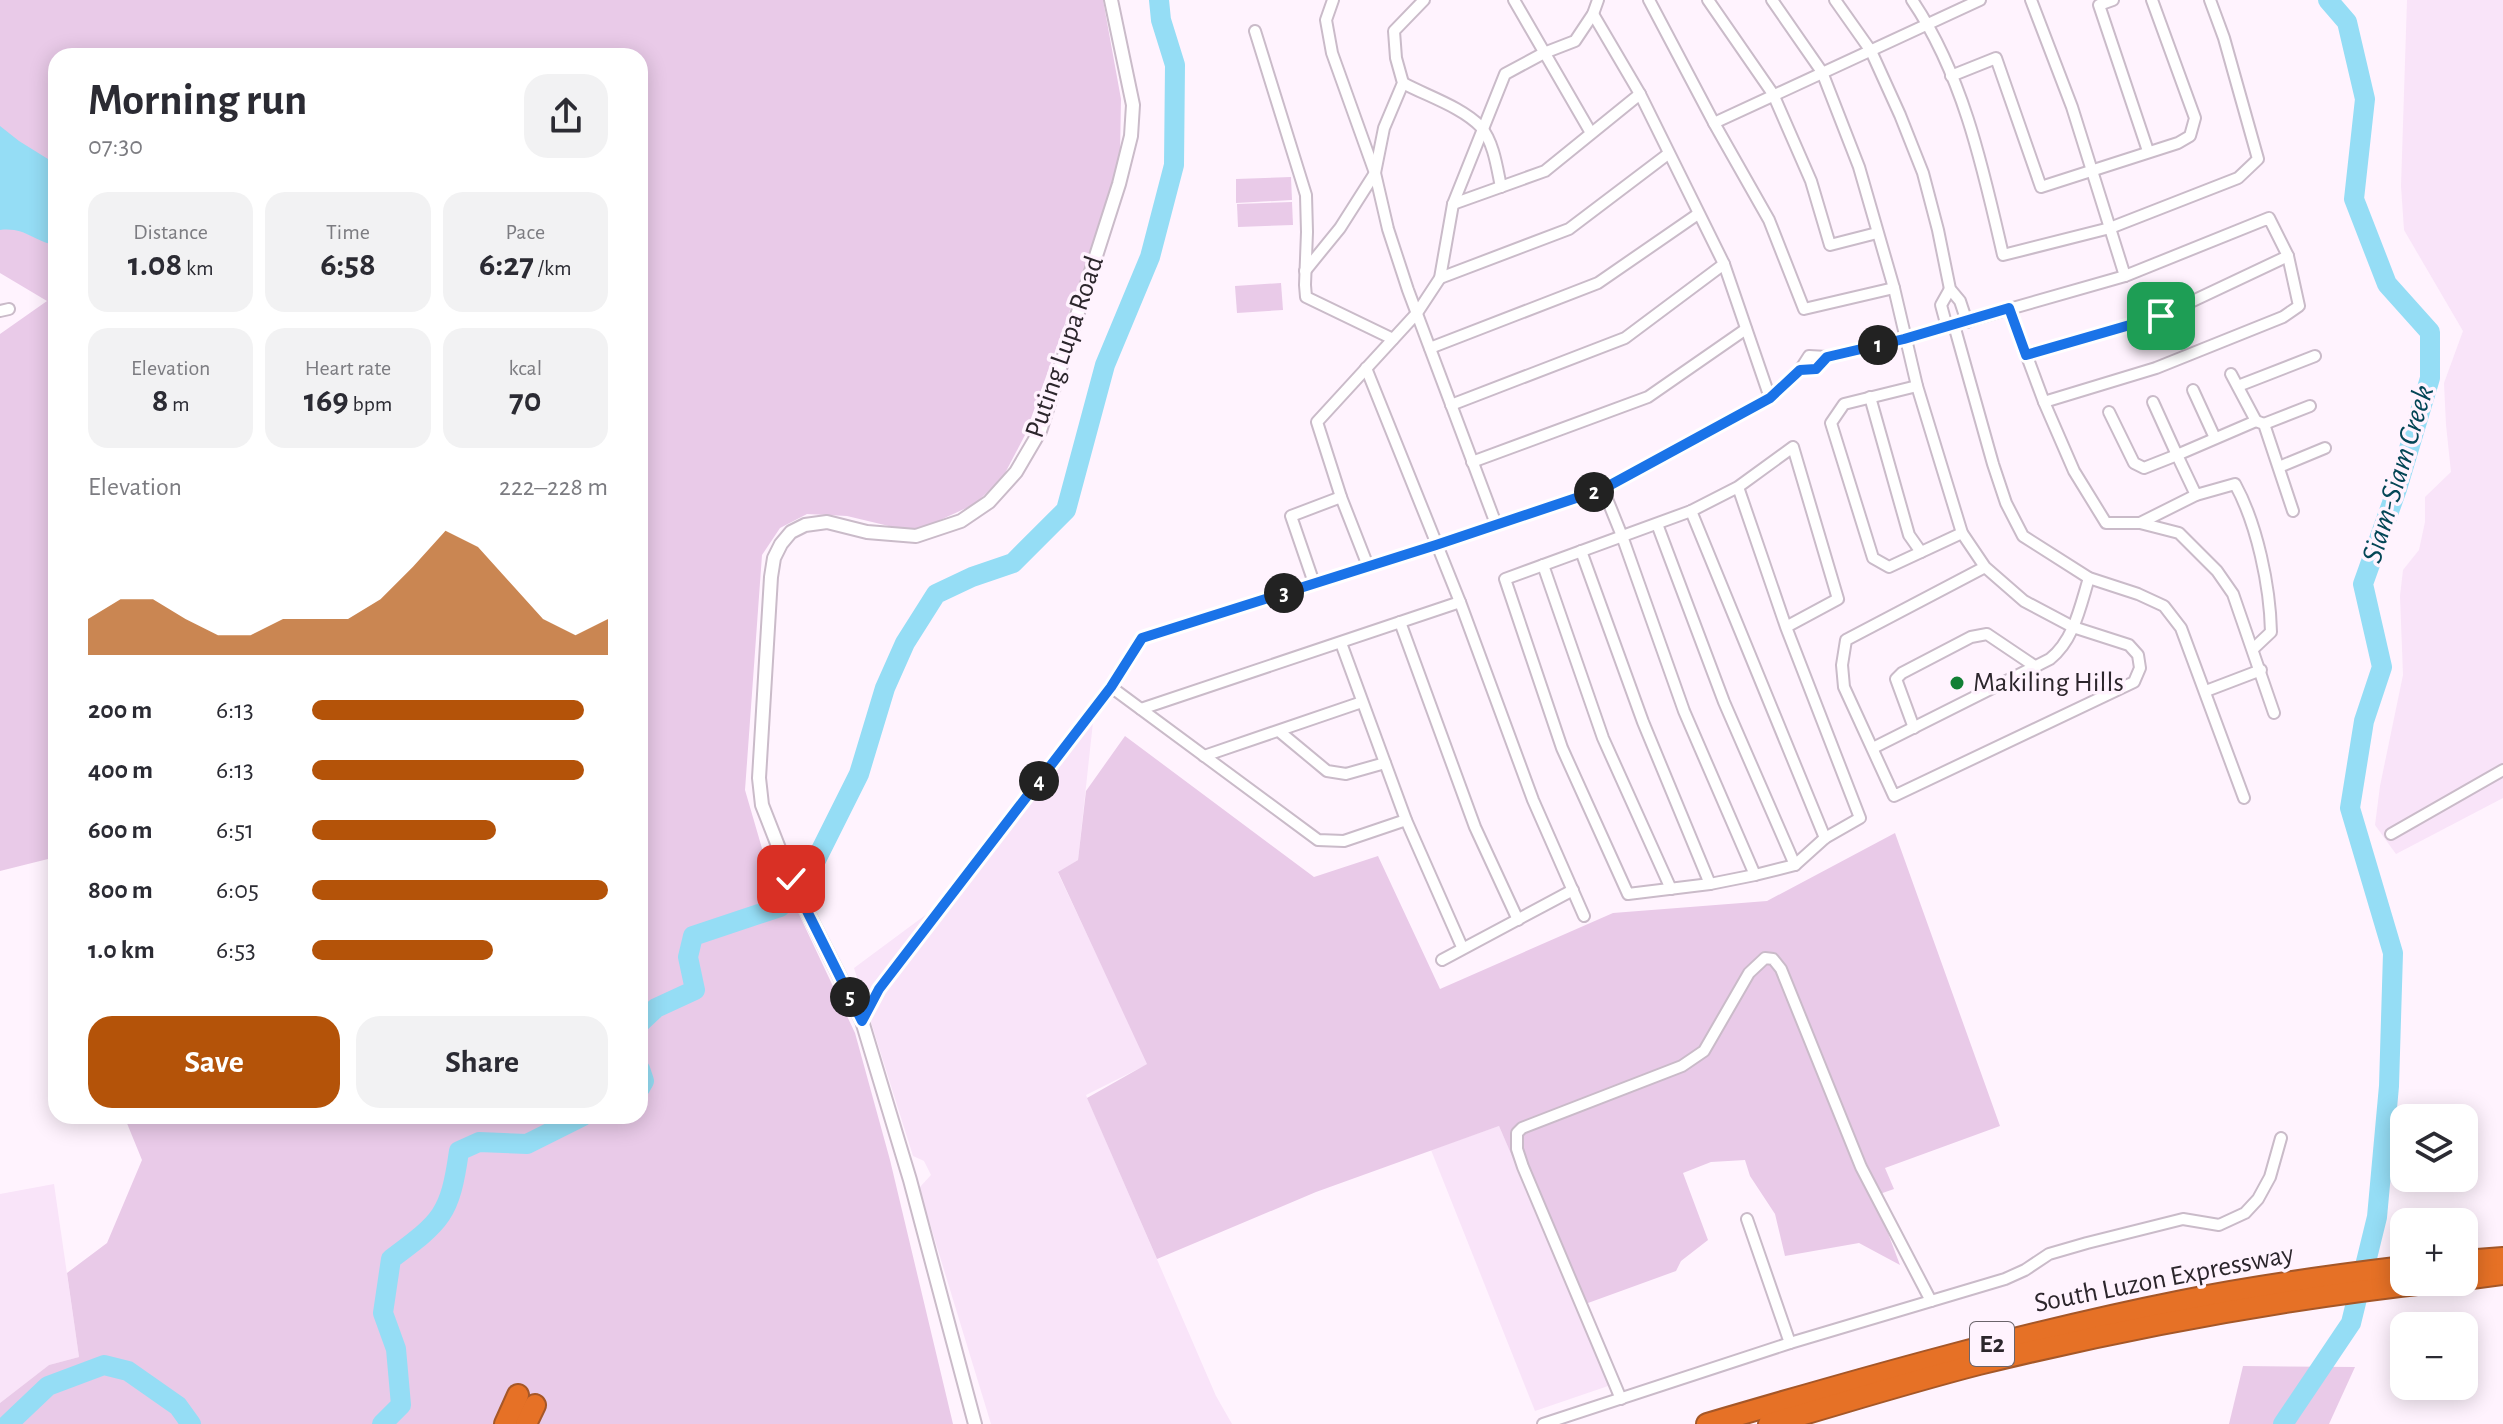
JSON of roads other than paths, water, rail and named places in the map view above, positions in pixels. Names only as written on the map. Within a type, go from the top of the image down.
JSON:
[{"type":"highway","points":[[2478,1260],[2503,1258]]},
{"type":"highway","points":[[2478,1277],[2503,1274]]},
{"type":"highway","name":"South Luzon Expressway","points":[[1707,1424],[1977,1347],[2096,1319],[2281,1283],[2390,1277]]},
{"type":"highway","name":"South Luzon Expressway","points":[[1769,1424],[1978,1365],[2188,1318],[2279,1304],[2390,1280]]},
{"type":"highway","points":[[505,1424],[527,1400],[526,1424]]},
{"type":"street","name":"Puting Lupa Road","points":[[862,1021],[791,879],[762,805],[759,778],[774,558],[791,532],[805,525],[827,522],[867,532],[916,536],[961,521],[989,502],[1016,472],[1040,431],[1119,184],[1131,136],[1133,105],[1111,0]]},
{"type":"street","points":[[1333,0],[1326,20],[1332,53],[1375,173],[1388,229],[1417,313],[1496,524]]},
{"type":"street","points":[[1305,271],[1340,228],[1375,173],[1384,128],[1403,83],[1396,58],[1394,31],[1424,0]]},
{"type":"street","points":[[1514,0],[1591,133]]},
{"type":"street","points":[[1368,566],[1341,497],[1317,422],[1417,313],[1440,278],[1453,204],[1505,74],[1575,41],[1593,14],[1598,0]]},
{"type":"street","points":[[1649,0],[1769,220],[1804,309],[1894,288]]},
{"type":"street","points":[[1708,0],[1773,94],[1811,181],[1830,245],[1877,233]]},
{"type":"street","points":[[1772,0],[1822,72],[1859,167],[1894,288],[1917,386],[1962,533],[1985,567],[2024,601],[2073,627],[2129,645],[2138,655],[2140,668],[2134,682],[1894,796],[1844,687],[1842,665],[1846,640],[1985,567]]},
{"type":"street","points":[[1835,0],[1871,51],[1923,173],[1950,289],[1960,301],[1967,322]]},
{"type":"street","points":[[1912,0],[1928,22],[1979,149],[2003,255],[2110,228],[2238,178],[2258,159],[2224,38],[2210,0]]},
{"type":"street","points":[[1714,123],[1980,0]]},
{"type":"street","points":[[2031,0],[2072,107],[2125,276]]},
{"type":"street","points":[[2113,0],[2099,5],[2148,151]]},
{"type":"street","points":[[1951,76],[1996,58],[2041,187],[2178,143],[2190,136],[2195,118],[2152,0]]},
{"type":"street","points":[[1593,14],[1640,94],[1724,264],[1770,398]]},
{"type":"street","points":[[1255,31],[1306,195],[1306,297],[1393,339]]},
{"type":"street","points":[[1403,83],[1464,113],[1483,129],[1495,155],[1501,187]]},
{"type":"street","points":[[1453,204],[1545,171],[1640,94]]},
{"type":"street","points":[[1440,278],[1569,229],[1668,154]]},
{"type":"street","points":[[1430,348],[1598,283],[1698,214]]},
{"type":"street","points":[[975,1424],[910,1180],[862,1021],[879,989],[1111,687],[1142,638],[1603,489],[1770,398],[1800,370],[1809,356],[1827,357],[1904,339],[2125,276],[2269,218],[2288,256],[2299,306],[2283,317],[2156,368],[2044,402]]},
{"type":"street","points":[[2026,355],[2161,316],[2288,256]]},
{"type":"street","points":[[1451,405],[1625,338],[1724,264]]},
{"type":"street","points":[[1950,289],[1941,305],[1951,326],[2006,503],[2023,536],[2089,578],[2164,606],[2181,628],[2244,798]]},
{"type":"street","points":[[2009,308],[2074,471],[2106,523],[2140,523],[2179,533],[2217,571],[2233,594],[2274,713]]},
{"type":"street","points":[[1472,462],[1648,397],[1746,329]]},
{"type":"street","points":[[2238,386],[2315,356]]},
{"type":"street","points":[[1366,368],[1460,602],[1533,800],[1584,916]]},
{"type":"street","points":[[2231,374],[2260,422],[2293,511]]},
{"type":"street","points":[[1917,386],[1844,404],[1831,423],[1873,558],[1889,567],[1962,533]]},
{"type":"street","points":[[2193,390],[2215,438]]},
{"type":"street","points":[[1870,397],[1909,535],[1921,552]]},
{"type":"street","points":[[2153,402],[2196,495]]},
{"type":"street","points":[[2109,412],[2134,463],[2144,468],[2215,438],[2310,406]]},
{"type":"street","points":[[1738,487],[1786,627],[1860,818],[1825,838],[1795,865],[1710,884],[1628,894],[1562,748],[1505,579],[1691,511],[1738,487],[1793,447],[1838,599],[1786,627]]},
{"type":"street","points":[[2279,467],[2325,448]]},
{"type":"street","points":[[2140,523],[2196,495],[2235,484],[2245,503],[2270,597],[2271,632],[2253,649]]},
{"type":"street","points":[[1603,489],[1684,711],[1755,875]]},
{"type":"street","points":[[1314,583],[1291,516],[1341,497]]},
{"type":"street","points":[[1691,511],[1825,838]]},
{"type":"street","points":[[1657,524],[1724,702],[1795,865]]},
{"type":"street","points":[[1581,551],[1643,722],[1710,884]]},
{"type":"street","points":[[1543,565],[1603,738],[1671,889]]},
{"type":"street","points":[[1873,748],[2036,667],[2062,649],[2073,627],[2089,578]]},
{"type":"street","points":[[1141,709],[1460,602]]},
{"type":"street","points":[[1400,622],[1475,827],[1518,920]]},
{"type":"street","points":[[1914,728],[1896,679],[1971,637],[1987,634],[2036,667]]},
{"type":"street","points":[[1341,643],[1406,820],[1462,947]]},
{"type":"street","points":[[2206,691],[2261,670]]},
{"type":"street","points":[[1111,687],[1318,840],[1344,841],[1406,820]]},
{"type":"street","points":[[1204,756],[1362,702]]},
{"type":"street","points":[[1280,732],[1327,771],[1346,774],[1385,763]]},
{"type":"street","points":[[2391,834],[2503,770]]},
{"type":"street","points":[[1442,960],[1573,890]]},
{"type":"street","points":[[1621,1399],[1523,1167],[1517,1149],[1517,1133],[1522,1128],[1682,1066],[1695,1058],[1704,1051],[1749,973],[1765,958],[1773,959],[1781,969],[1861,1167],[1931,1301]]},
{"type":"street","points":[[1543,1424],[1790,1343],[2005,1279],[2049,1254],[2183,1219],[2219,1225],[2245,1213],[2258,1199],[2270,1177],[2281,1138]]},
{"type":"street","points":[[1747,1219],[1790,1343]]},
{"type":"water","points":[[0,126],[48,159],[48,243],[17,231],[0,230]]},
{"type":"waterway","points":[[648,1016],[656,1008],[695,990],[688,957],[693,936],[780,907],[814,864],[859,774],[885,688],[905,643],[936,594],[1013,563],[1066,510],[1105,365],[1150,257],[1174,165],[1175,65],[1161,20],[1159,0]]},
{"type":"waterway","name":"Siam-Siam Creek","points":[[2283,1424],[2351,1323],[2377,1217],[2389,1086],[2393,953],[2350,808],[2364,721],[2382,667],[2363,584],[2397,489],[2430,378],[2430,332],[2387,284],[2354,199],[2365,99],[2347,22],[2328,0]]},
{"type":"waterway","points":[[382,1424],[401,1405],[396,1349],[383,1313],[391,1259],[422,1235],[441,1215],[452,1190],[459,1151],[479,1142],[527,1144],[567,1124]]},
{"type":"waterway","points":[[8,1424],[48,1386],[104,1365],[128,1371],[178,1406],[191,1424]]},
{"type":"place","name":"Makiling Hills","points":[[1957,683]]}]
